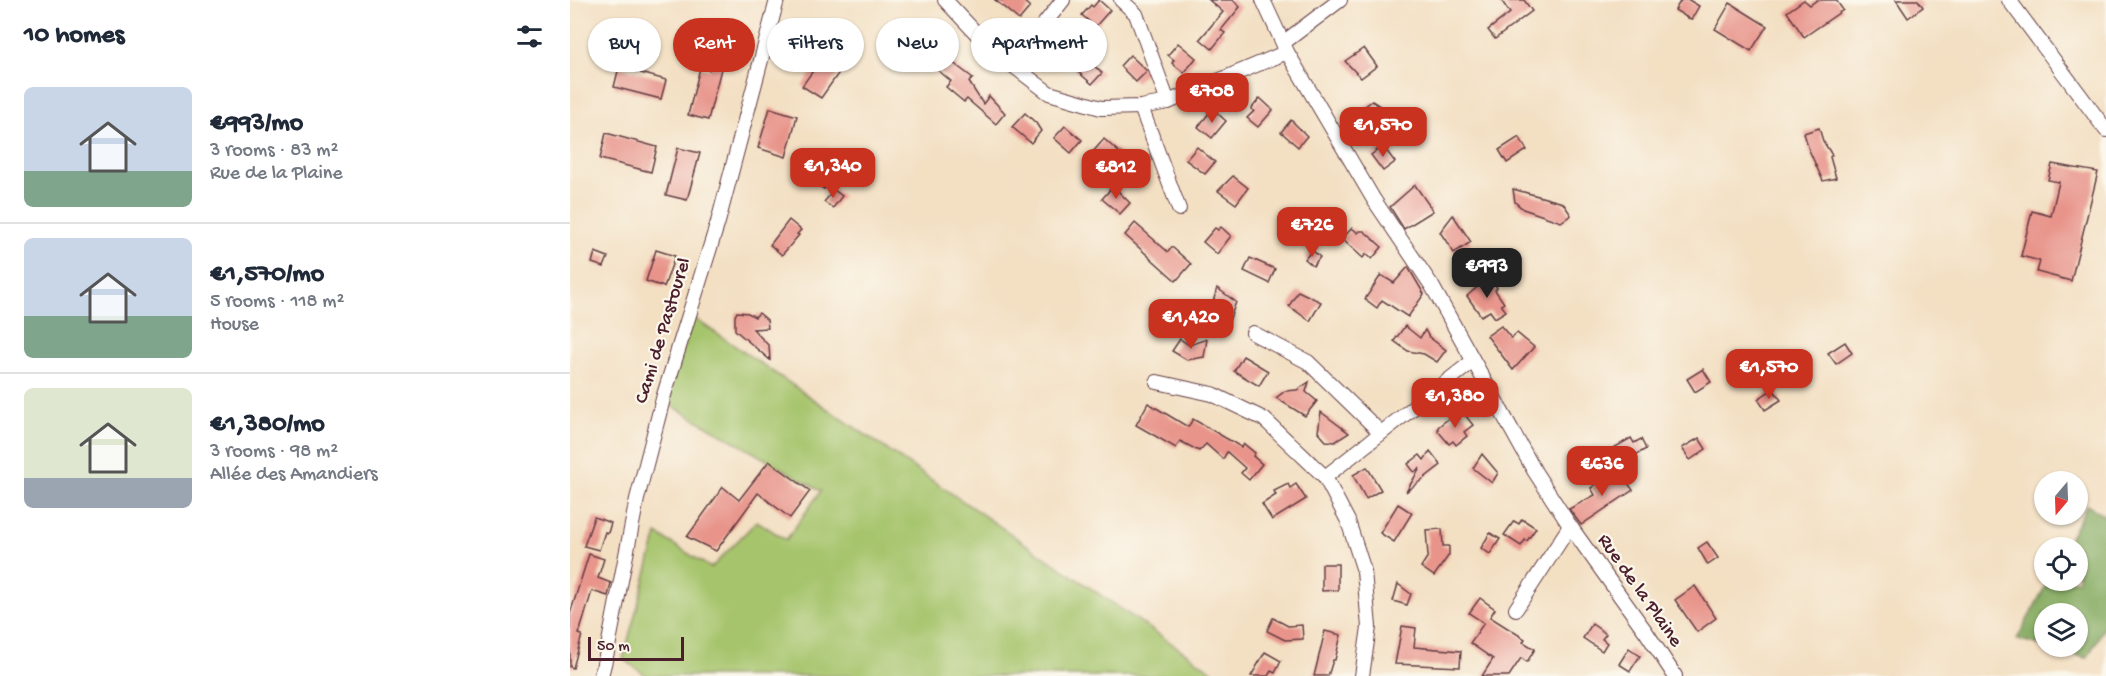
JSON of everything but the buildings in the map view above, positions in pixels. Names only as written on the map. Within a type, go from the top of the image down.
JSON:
[{"type":"street","name":"Cami de Pastourel","points":[[600,676],[607,652],[639,489],[664,395],[721,211],[777,0]]},
{"type":"street","points":[[945,0],[971,28]]},
{"type":"street","points":[[1049,18],[1063,0]]},
{"type":"street","points":[[1121,0],[1136,14],[1168,102]]},
{"type":"street","name":"Rue de la Plaine","points":[[1263,0],[1285,47],[1374,200],[1432,286],[1535,472],[1675,676]]},
{"type":"street","points":[[1021,72],[1049,93],[1101,108],[1141,107],[1168,102],[1285,47],[1340,0]]},
{"type":"street","points":[[2008,0],[2106,130]]},
{"type":"street","points":[[1141,107],[1179,209]]},
{"type":"street","points":[[1253,333],[1308,362],[1381,433]]},
{"type":"street","points":[[1325,477],[1473,361]]},
{"type":"street","points":[[1157,382],[1212,394],[1264,419],[1325,477],[1348,521],[1364,571],[1369,627],[1366,675]]},
{"type":"street","points":[[1516,609],[1570,526]]},
{"type":"green space","points":[[694,318],[1218,676],[647,676],[623,659],[657,534],[711,568],[757,521],[786,540],[821,491],[665,402]]},
{"type":"green space","points":[[2088,506],[2106,517],[2106,624],[2088,656],[2088,603],[2036,603],[2043,591],[2088,591],[2088,537],[2070,537],[2077,525],[2088,525]]},
{"type":"green space","points":[[2034,607],[2034,644],[2017,639]]}]
